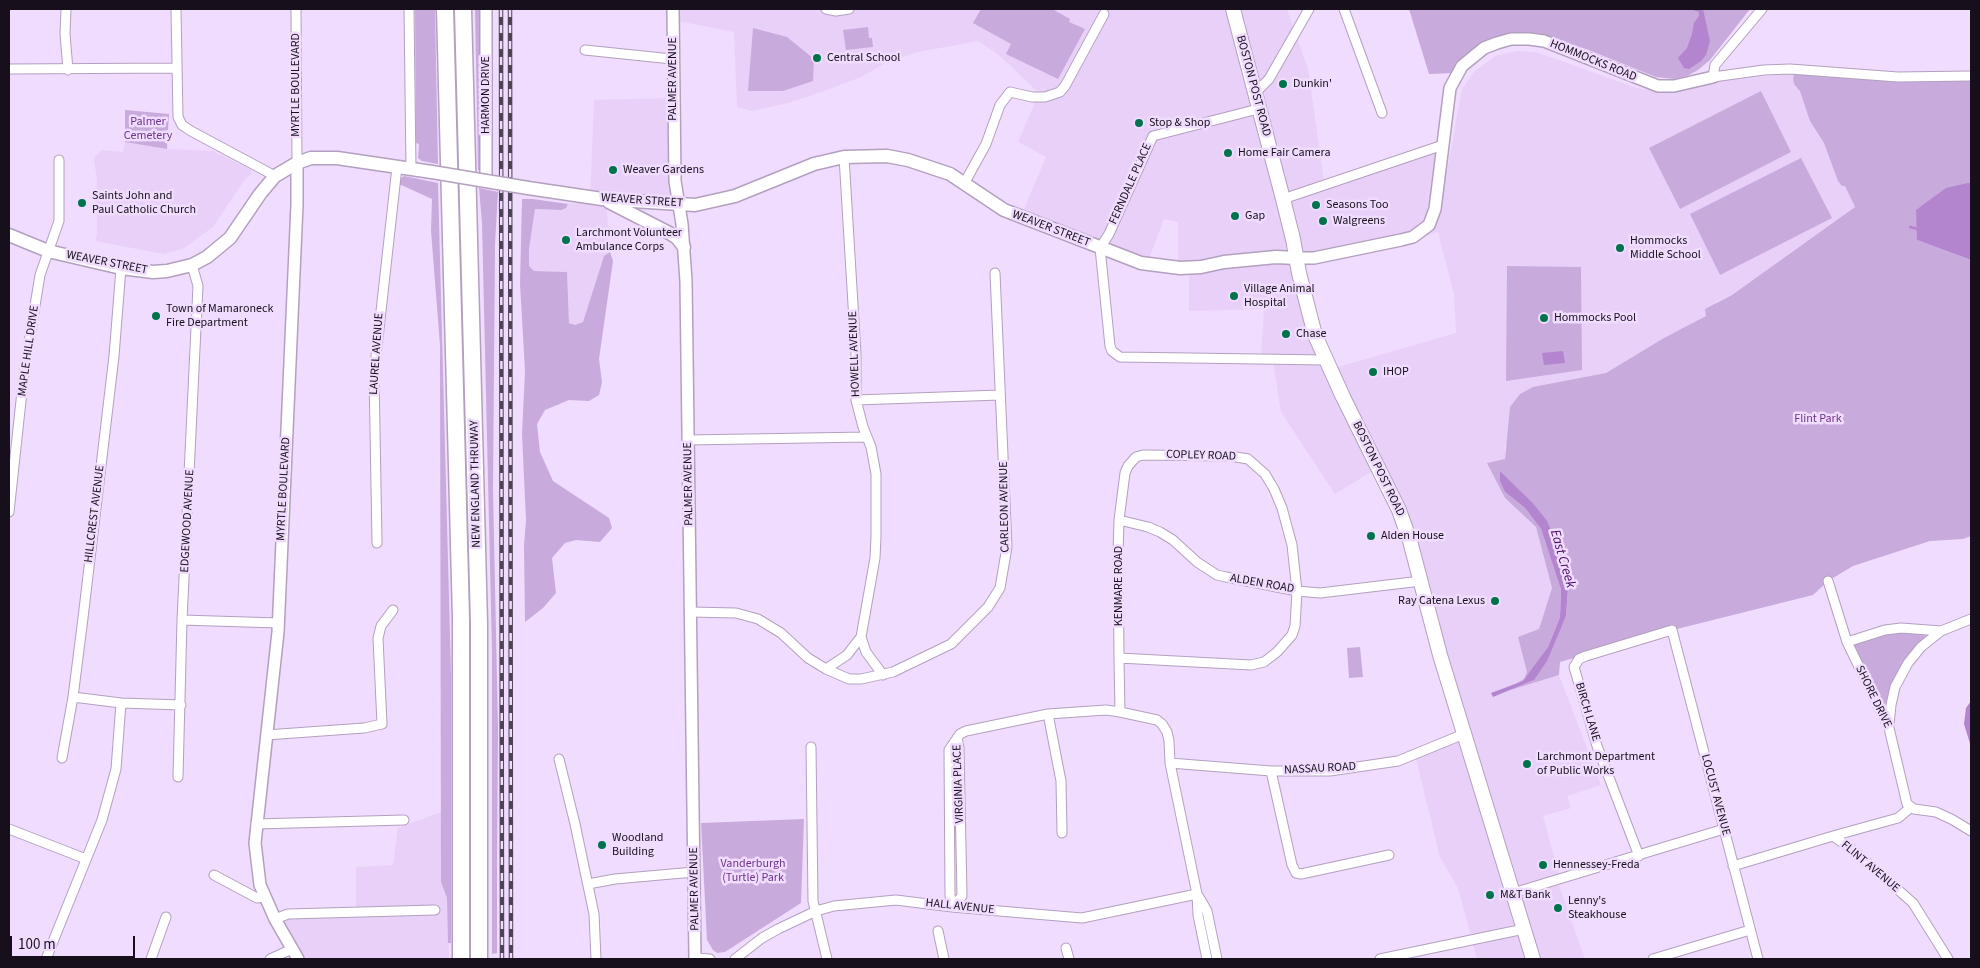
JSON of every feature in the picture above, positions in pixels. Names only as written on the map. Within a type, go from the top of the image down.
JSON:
[{"type":"highway","name":"NEW ENGLAND THRUWAY","points":[[445,9],[460,588],[461,959]]},
{"type":"highway","name":"NEW ENGLAND THRUWAY","points":[[463,9],[479,608],[479,959]]},
{"type":"main road","name":"BOSTON POST ROAD","points":[[1233,9],[1283,199],[1310,318],[1326,360],[1399,510],[1410,541],[1440,655],[1533,959]]},
{"type":"main road","name":"WEAVER STREET","points":[[9,236],[48,251],[121,268],[153,272],[192,265],[207,257],[230,238],[260,194],[275,176],[311,158],[337,158],[432,172],[486,177],[528,188],[602,199],[695,205],[735,196],[792,172],[844,157],[880,156],[908,160],[950,174],[965,182],[1004,210],[1141,263],[1180,268],[1276,257],[1296,258]]},
{"type":"main road","points":[[602,199],[671,234],[684,247]]},
{"type":"street","points":[[66,9],[65,34],[68,70]]},
{"type":"street","points":[[176,9],[178,117],[182,125],[275,176]]},
{"type":"street","name":"MYRTLE BOULEVARD","points":[[295,954],[275,919],[260,885],[256,860],[256,824],[278,623],[298,205],[296,9]]},
{"type":"street","points":[[409,9],[411,169]]},
{"type":"street","name":"HARMON DRIVE","points":[[486,9],[486,177]]},
{"type":"street","name":"PALMER AVENUE","points":[[673,9],[672,58],[675,181],[684,247],[686,281],[695,958]]},
{"type":"street","points":[[826,9],[836,11],[849,9]]},
{"type":"street","points":[[1254,94],[1269,79],[1309,9]]},
{"type":"street","points":[[1344,9],[1382,113]]},
{"type":"street","points":[[1712,77],[1715,65],[1762,9]]},
{"type":"street","points":[[965,182],[986,144],[1000,106],[1006,96],[1012,91],[1032,97],[1045,97],[1060,92],[1104,14]]},
{"type":"street","name":"HOMMOCKS ROAD","points":[[1296,258],[1314,258],[1401,240],[1413,236],[1429,225],[1435,209],[1450,88],[1462,66],[1473,56],[1498,42],[1511,39],[1544,41],[1658,86],[1674,86],[1712,77],[1764,70],[1790,69],[1898,76],[1971,76]]},
{"type":"street","points":[[585,50],[672,58]]},
{"type":"street","points":[[9,69],[177,68]]},
{"type":"street","name":"FERNDALE PLACE","points":[[1100,248],[1109,234],[1153,136],[1258,109]]},
{"type":"street","points":[[1283,199],[1443,145]]},
{"type":"street","name":"HOWELL AVENUE","points":[[826,669],[846,656],[861,637],[874,566],[876,538],[876,474],[856,400],[856,354],[844,157]]},
{"type":"street","name":"MAPLE HILL DRIVE","points":[[9,512],[24,373],[40,275],[58,221],[59,160]]},
{"type":"street","name":"LAUREL AVENUE","points":[[377,542],[374,374],[397,167]]},
{"type":"street","points":[[1100,248],[1110,346],[1112,351],[1120,357],[1326,360]]},
{"type":"street","name":"EDGEWOOD AVENUE","points":[[178,777],[182,620],[198,286],[192,265]]},
{"type":"street","name":"HILLCREST AVENUE","points":[[62,758],[73,697],[114,356],[121,268]]},
{"type":"street","name":"CARLEON AVENUE","points":[[691,612],[736,613],[758,619],[776,628],[808,658],[826,669],[849,678],[872,678],[908,666],[951,644],[988,607],[1000,588],[1007,547],[995,274]]},
{"type":"street","points":[[856,400],[1000,395]]},
{"type":"street","points":[[688,440],[867,437]]},
{"type":"street","name":"COPLEY ROAD","points":[[1119,658],[1251,665],[1264,662],[1277,652],[1292,635],[1297,591],[1292,544],[1282,508],[1265,474],[1248,458],[1143,455],[1132,462]]},
{"type":"street","name":"KENMARE ROAD","points":[[1120,712],[1119,520],[1125,473],[1132,462]]},
{"type":"street","name":"ALDEN ROAD","points":[[1119,520],[1160,532],[1173,540],[1197,562],[1217,575],[1297,591],[1320,592],[1421,581]]},
{"type":"street","name":"SHORE DRIVE","points":[[1828,581],[1848,642],[1889,728],[1906,801],[1910,808]]},
{"type":"street","points":[[266,734],[364,728],[382,724],[378,635],[383,622],[393,610]]},
{"type":"street","points":[[1889,728],[1890,705],[1901,673],[1921,648],[1941,631],[1971,619]]},
{"type":"street","points":[[182,620],[278,623]]},
{"type":"street","points":[[1848,642],[1885,630],[1902,628],[1941,631]]},
{"type":"street","name":"LOCUST AVENUE","points":[[1672,630],[1758,959]]},
{"type":"street","name":"BIRCH LANE","points":[[1639,856],[1597,746],[1574,667],[1579,659],[1586,656],[1672,630]]},
{"type":"street","points":[[861,637],[866,652],[883,674]]},
{"type":"street","points":[[73,697],[181,705]]},
{"type":"street","points":[[46,959],[102,820],[116,769],[121,702]]},
{"type":"street","points":[[1062,833],[1061,781],[1048,714],[1106,710],[1149,718],[1162,724],[1169,741],[1170,763],[1197,894],[1198,915],[1207,959]]},
{"type":"street","name":"VIRGINIA PLACE","points":[[952,907],[950,894],[949,750],[957,738],[966,731],[1048,714]]},
{"type":"street","name":"NASSAU ROAD","points":[[1170,763],[1271,772],[1330,771],[1398,761],[1464,734]]},
{"type":"street","points":[[812,747],[813,901],[827,959]]},
{"type":"street","points":[[558,760],[594,914],[596,959]]},
{"type":"street","points":[[1271,772],[1292,866],[1296,873],[1301,874],[1389,855]]},
{"type":"street","points":[[1833,836],[1898,818],[1910,808],[1936,812],[1971,831]]},
{"type":"street","points":[[256,824],[404,820]]},
{"type":"street","points":[[9,828],[86,859]]},
{"type":"street","points":[[1513,893],[1724,829]]},
{"type":"street","name":"FLINT AVENUE","points":[[1733,866],[1833,836],[1853,850],[1912,903],[1948,959]]},
{"type":"street","points":[[588,884],[615,879],[694,872]]},
{"type":"street","points":[[214,876],[257,898],[265,897]]},
{"type":"street","points":[[1197,894],[1207,911],[1217,959]]},
{"type":"street","name":"HALL AVENUE","points":[[735,959],[762,938],[816,912],[834,906],[896,900],[952,907],[1082,918],[1197,894]]},
{"type":"street","points":[[275,919],[288,914],[435,910]]},
{"type":"street","points":[[150,959],[166,917]]},
{"type":"street","points":[[1380,959],[1524,929]]},
{"type":"street","points":[[1653,959],[1750,930]]},
{"type":"street","points":[[938,931],[944,959]]},
{"type":"street","points":[[1066,948],[1069,959]]},
{"type":"street","points":[[270,959],[295,954]]},
{"type":"street","points":[[695,958],[710,959]]},
{"type":"shaded area","points":[[678,9],[1287,9],[1308,69],[1324,181],[1440,142],[1447,171],[1462,89],[1474,72],[1495,56],[1517,51],[1536,52],[1637,88],[1666,93],[1720,80],[1794,74],[1855,207],[1732,295],[1716,302],[1706,316],[1606,373],[1591,377],[1505,445],[1505,498],[1536,527],[1552,588],[1539,629],[1532,683],[1559,675],[1601,785],[1567,796],[1571,808],[1543,816],[1561,881],[1558,883],[1585,959],[1477,959],[1458,888],[1440,857],[1416,759],[1466,735],[1426,593],[1376,469],[1335,494],[1281,412],[1272,355],[1261,355],[1264,309],[1189,311],[1189,271],[1178,271],[1178,222],[1164,219],[1145,269],[1019,221],[1046,157],[1018,142],[1039,93],[999,55],[978,41],[918,52],[889,61],[861,77],[827,90],[788,103],[752,111],[737,107],[734,32],[678,21]],"holes":[[[1438,232],[1454,295],[1456,333],[1335,368],[1313,314],[1300,261],[1387,247]]]},
{"type":"shaded area","points":[[1690,9],[1703,9],[1710,41],[1706,55],[1689,69],[1684,68],[1678,58],[1687,48],[1694,23],[1699,16],[1699,12]]},
{"type":"shaded area","points":[[670,98],[674,200],[606,198],[610,252],[604,256],[583,322],[575,325],[569,323],[567,272],[534,271],[529,266],[529,249],[535,209],[561,210],[566,208],[568,204],[590,202],[594,100]]},
{"type":"shaded area","points":[[125,142],[167,149],[213,151],[251,170],[251,174],[245,179],[213,227],[184,248],[164,254],[95,241],[97,234],[95,206],[97,180],[94,158],[102,150],[123,152]]},
{"type":"shaded area","points":[[1971,183],[1971,260],[1917,240],[1916,210],[1946,188]]},
{"type":"shaded area","points":[[1563,351],[1565,363],[1544,365],[1542,353]]},
{"type":"shaded area","points":[[1500,471],[1532,502],[1547,521],[1559,549],[1568,589],[1566,616],[1547,661],[1534,680],[1493,697],[1491,693],[1523,681],[1548,647],[1560,617],[1561,590],[1541,529],[1525,508],[1505,492],[1500,481]]},
{"type":"shaded area","points":[[1971,701],[1971,747],[1964,724],[1966,708]]},
{"type":"shaded area","points":[[441,812],[441,882],[447,898],[449,959],[304,959],[279,915],[356,909],[356,867],[393,865],[398,828]]},
{"type":"green space","points":[[415,9],[435,9],[438,164],[422,161],[418,158],[419,144],[416,143]]},
{"type":"green space","points":[[475,9],[481,9],[482,170],[478,170]]},
{"type":"green space","points":[[981,9],[1052,9],[1070,19],[1069,22],[1085,29],[1058,79],[1006,54],[1011,44],[973,23]]},
{"type":"green space","points":[[1409,9],[1750,9],[1710,60],[1687,76],[1674,79],[1656,77],[1586,49],[1543,36],[1509,33],[1482,45],[1453,73],[1429,74]]},
{"type":"green space","points":[[868,27],[869,38],[872,38],[873,47],[846,50],[843,30]]},
{"type":"green space","points":[[753,28],[787,37],[814,59],[813,81],[783,91],[748,91]]},
{"type":"green space","name":"Flint Park","points":[[1794,74],[1971,77],[1971,183],[1968,183],[1917,240],[1971,260],[1971,536],[1963,539],[1930,541],[1853,566],[1828,581],[1813,595],[1673,630],[1560,662],[1559,675],[1507,691],[1532,681],[1538,672],[1566,616],[1568,589],[1532,502],[1500,471],[1505,492],[1525,508],[1541,529],[1561,590],[1560,617],[1548,647],[1528,677],[1515,684],[1524,679],[1527,672],[1518,637],[1539,629],[1552,588],[1536,527],[1505,498],[1487,463],[1505,459],[1510,407],[1520,394],[1533,387],[1606,373],[1664,338],[1706,316],[1705,309],[1732,295],[1855,207],[1845,186],[1842,186],[1838,181],[1824,143],[1810,121],[1800,91],[1794,84]]},
{"type":"green space","points":[[1761,91],[1791,152],[1680,209],[1649,148]]},
{"type":"green space","name":"Palmer Cemetery","points":[[125,110],[169,114],[167,149],[125,142]]},
{"type":"green space","points":[[1801,158],[1832,218],[1720,275],[1690,214]]},
{"type":"green space","points":[[404,176],[438,183],[451,673],[451,943],[448,943],[447,898],[441,882],[440,345],[431,231],[432,199],[399,184]]},
{"type":"green space","points":[[479,188],[498,192],[495,244],[493,490],[498,729],[497,953],[492,954],[492,651],[482,223]]},
{"type":"green space","points":[[522,199],[568,204],[566,208],[561,210],[535,209],[529,249],[529,266],[534,271],[567,272],[569,323],[575,325],[583,322],[604,256],[610,252],[613,261],[599,359],[602,382],[599,395],[589,401],[569,400],[545,410],[537,424],[540,452],[553,481],[609,518],[612,528],[600,542],[576,540],[565,543],[552,558],[556,593],[543,608],[525,622],[524,545],[526,520],[522,434],[525,371],[520,284]]},
{"type":"green space","name":"Hommocks Pool","points":[[1507,266],[1581,267],[1582,370],[1506,381]]},
{"type":"green space","points":[[1893,630],[1928,633],[1904,661],[1892,684],[1885,705],[1876,693],[1854,648],[1854,644]]},
{"type":"green space","points":[[1360,647],[1363,677],[1349,678],[1347,648]]},
{"type":"green space","name":"Vanderburgh (Turtle) Park","points":[[804,819],[801,903],[725,952],[717,953],[707,940],[701,823]]},
{"type":"waterway","name":"East Creek","points":[[1910,227],[1918,229]]},
{"type":"railway","points":[[501,9],[502,959]]},
{"type":"railway","points":[[510,9],[511,959]]},
{"type":"place","name":"Central School","points":[[817,58]]},
{"type":"place","name":"Dunkin'","points":[[1283,84]]},
{"type":"place","name":"Stop & Shop","points":[[1139,123]]},
{"type":"place","name":"Home Fair Camera","points":[[1228,153]]},
{"type":"place","name":"Weaver Gardens","points":[[613,170]]},
{"type":"place","name":"Saints John and Paul Catholic Church","points":[[82,203]]},
{"type":"place","name":"Seasons Too","points":[[1316,205]]},
{"type":"place","name":"Gap","points":[[1235,216]]},
{"type":"place","name":"Walgreens","points":[[1323,221]]},
{"type":"place","name":"Larchmont Volunteer Ambulance Corps","points":[[566,240]]},
{"type":"place","name":"Hommocks Middle School","points":[[1620,248]]},
{"type":"place","name":"Village Animal Hospital","points":[[1234,296]]},
{"type":"place","name":"Town of Mamaroneck Fire Department","points":[[156,316]]},
{"type":"place","name":"Hommocks Pool","points":[[1544,318]]},
{"type":"place","name":"Chase","points":[[1286,334]]},
{"type":"place","name":"IHOP","points":[[1373,372]]},
{"type":"place","name":"Alden House","points":[[1371,536]]},
{"type":"place","name":"Ray Catena Lexus","points":[[1495,601]]},
{"type":"place","name":"Larchmont Department of Public Works","points":[[1527,764]]},
{"type":"place","name":"Woodland Building","points":[[602,845]]},
{"type":"place","name":"Hennessey-Freda","points":[[1543,865]]},
{"type":"place","name":"M&T Bank","points":[[1490,895]]},
{"type":"place","name":"Lenny's Steakhouse","points":[[1558,908]]}]
